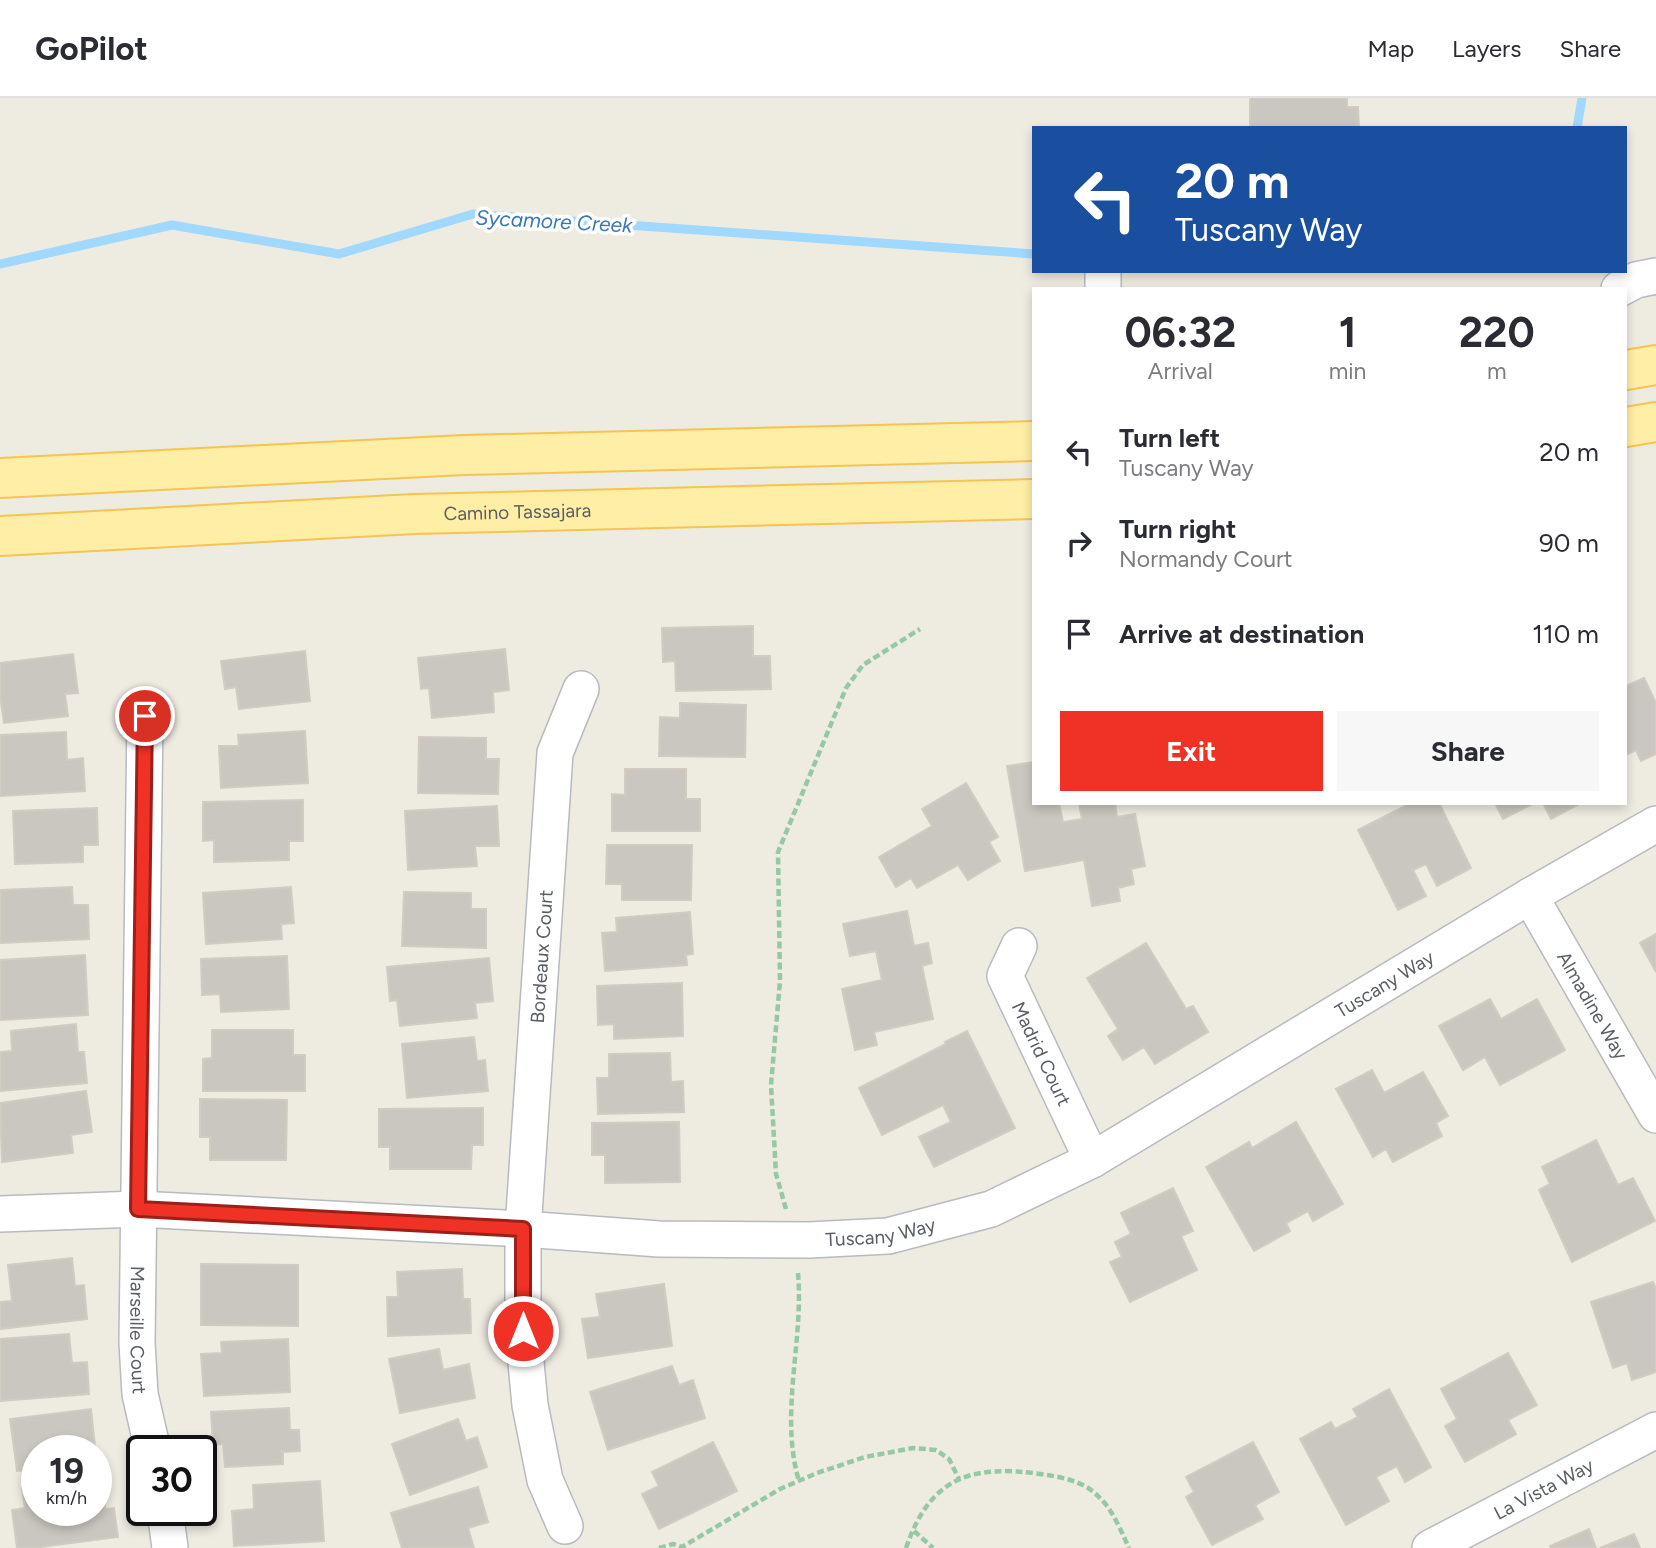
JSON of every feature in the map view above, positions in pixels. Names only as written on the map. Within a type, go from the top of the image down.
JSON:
[{"type":"main road","points":[[1627,370],[1656,365]]},
{"type":"main road","points":[[1627,427],[1656,422]]},
{"type":"main road","points":[[0,478],[464,455],[1032,440]]},
{"type":"main road","name":"Camino Tassajara","points":[[0,536],[414,514],[1032,499]]},
{"type":"street","points":[[1623,287],[1656,276]]},
{"type":"street","name":"Bordeaux Court","points":[[565,1526],[545,1480],[530,1405],[523,1331],[523,1229],[555,752],[581,689]]},
{"type":"street","name":"Marseille Court","points":[[145,716],[137,1343],[139,1381],[150,1435]]},
{"type":"street","name":"Tuscany Way","points":[[0,1214],[138,1209],[523,1229],[659,1239],[888,1236],[991,1209],[1092,1160],[1656,824]]},
{"type":"street","name":"Almadine Way","points":[[1530,897],[1656,1115]]},
{"type":"street","name":"Madrid Court","points":[[1018,946],[1005,976],[1092,1160]]},
{"type":"street","name":"La Vista Way","points":[[1430,1548],[1656,1430]]},
{"type":"street","points":[[167,1526],[170,1548]]},
{"type":"path","points":[[799,1481],[793,1462],[792,1427],[799,1278],[795,1239],[776,1174],[771,1084],[780,981],[778,852],[846,688],[863,665],[920,629]]},
{"type":"path","points":[[659,1548],[673,1544],[682,1547],[694,1542],[780,1489],[865,1457],[913,1448],[936,1450],[949,1460],[959,1479]]},
{"type":"path","points":[[906,1548],[921,1512],[931,1498],[959,1479],[993,1471],[1056,1476],[1082,1484],[1100,1497],[1118,1524],[1129,1548]]},
{"type":"path","points":[[914,1531],[933,1548]]},
{"type":"building","points":[[1250,98],[1347,98],[1347,107],[1358,107],[1359,126],[1250,126]]},
{"type":"building","points":[[753,626],[753,656],[770,656],[771,689],[676,691],[675,661],[663,662],[662,628]]},
{"type":"building","points":[[505,649],[509,690],[493,692],[494,712],[432,718],[429,688],[421,689],[418,658]]},
{"type":"building","points":[[305,651],[310,701],[239,709],[236,687],[225,689],[221,661]]},
{"type":"building","points":[[73,654],[78,693],[65,694],[68,716],[4,723],[0,696],[0,663]]},
{"type":"building","points":[[1644,678],[1656,703],[1656,754],[1641,761],[1636,750],[1627,754],[1627,686]]},
{"type":"building","points":[[680,703],[746,705],[745,757],[659,756],[660,717],[680,718]]},
{"type":"building","points":[[305,731],[308,783],[221,788],[219,746],[239,746],[238,735]]},
{"type":"building","points":[[66,732],[67,760],[83,758],[85,791],[0,796],[0,735]]},
{"type":"building","points":[[419,737],[486,738],[486,759],[499,759],[498,794],[418,793]]},
{"type":"building","points":[[1032,762],[1032,805],[1059,805],[1063,822],[1082,819],[1079,805],[1115,805],[1117,817],[1135,814],[1145,866],[1131,869],[1134,884],[1118,888],[1120,901],[1092,906],[1084,860],[1025,871],[1007,766]]},
{"type":"building","points":[[625,769],[686,769],[686,799],[700,799],[700,831],[612,831],[612,794],[625,795]]},
{"type":"building","points":[[966,783],[998,837],[989,842],[1000,861],[968,880],[958,865],[917,888],[911,878],[896,887],[879,857],[932,826],[922,809]]},
{"type":"building","points":[[303,800],[303,841],[289,841],[289,860],[214,862],[214,840],[203,841],[203,802]]},
{"type":"building","points":[[1407,805],[1440,805],[1471,868],[1437,886],[1426,864],[1413,870],[1426,896],[1398,910],[1358,830]]},
{"type":"building","points":[[1496,805],[1530,805],[1503,819]]},
{"type":"building","points":[[1544,805],[1577,805],[1551,819]]},
{"type":"building","points":[[497,806],[499,846],[475,846],[477,866],[408,870],[405,811]]},
{"type":"building","points":[[97,808],[98,845],[83,845],[83,862],[15,864],[13,811]]},
{"type":"building","points":[[607,845],[692,845],[691,900],[622,900],[622,884],[606,884]]},
{"type":"building","points":[[72,887],[73,905],[88,905],[89,939],[0,943],[0,890]]},
{"type":"building","points":[[291,887],[294,923],[281,924],[282,939],[206,944],[203,893]]},
{"type":"building","points":[[404,892],[471,893],[471,909],[486,909],[486,948],[402,946]]},
{"type":"building","points":[[907,911],[914,946],[928,943],[932,963],[922,966],[933,1019],[874,1032],[877,1045],[855,1050],[842,989],[882,980],[876,951],[850,956],[843,924]]},
{"type":"building","points":[[690,912],[693,954],[686,955],[687,965],[605,971],[602,933],[617,932],[616,918]]},
{"type":"building","points":[[1656,934],[1656,972],[1640,943]]},
{"type":"building","points":[[1146,943],[1186,1009],[1193,1006],[1208,1032],[1155,1064],[1144,1047],[1123,1060],[1108,1036],[1118,1029],[1087,978]]},
{"type":"building","points":[[85,955],[88,1015],[0,1020],[0,960]]},
{"type":"building","points":[[287,956],[289,1009],[221,1012],[220,994],[202,995],[201,959]]},
{"type":"building","points":[[489,958],[493,1001],[475,1003],[477,1018],[400,1026],[397,1000],[390,1001],[387,967]]},
{"type":"building","points":[[682,983],[683,1036],[614,1039],[614,1024],[598,1025],[597,986]]},
{"type":"building","points":[[1490,999],[1501,1019],[1537,999],[1565,1050],[1500,1085],[1485,1057],[1463,1070],[1439,1026]]},
{"type":"building","points":[[76,1024],[78,1052],[84,1052],[87,1083],[0,1091],[0,1052],[12,1051],[11,1031]]},
{"type":"building","points":[[212,1030],[293,1030],[293,1055],[305,1055],[305,1091],[203,1091],[203,1059],[212,1058]]},
{"type":"building","points":[[967,1031],[1015,1128],[934,1167],[919,1137],[951,1122],[943,1105],[882,1135],[859,1088]]},
{"type":"building","points":[[474,1037],[477,1061],[485,1060],[488,1091],[407,1098],[402,1044]]},
{"type":"building","points":[[670,1053],[671,1082],[683,1081],[684,1112],[598,1114],[597,1078],[609,1078],[609,1054]]},
{"type":"building","points":[[1372,1070],[1384,1093],[1423,1072],[1448,1116],[1436,1123],[1442,1136],[1393,1162],[1386,1149],[1373,1157],[1336,1089]]},
{"type":"building","points":[[86,1091],[92,1132],[71,1135],[73,1153],[2,1162],[0,1103]]},
{"type":"building","points":[[200,1099],[287,1100],[286,1160],[210,1160],[210,1137],[200,1137]]},
{"type":"building","points":[[483,1108],[483,1145],[472,1145],[471,1169],[390,1169],[390,1147],[379,1147],[379,1109]]},
{"type":"building","points":[[679,1122],[680,1182],[605,1183],[605,1155],[592,1155],[592,1123]]},
{"type":"building","points":[[1296,1122],[1343,1204],[1313,1221],[1308,1211],[1286,1223],[1290,1231],[1254,1251],[1206,1167],[1249,1142],[1252,1148]]},
{"type":"building","points":[[1596,1140],[1618,1185],[1633,1178],[1655,1221],[1572,1262],[1539,1190],[1550,1184],[1542,1167]]},
{"type":"building","points":[[1173,1188],[1193,1231],[1181,1236],[1197,1270],[1130,1302],[1110,1262],[1122,1257],[1115,1242],[1131,1234],[1121,1213]]},
{"type":"building","points":[[72,1258],[75,1286],[84,1285],[87,1319],[0,1329],[0,1302],[12,1301],[8,1265]]},
{"type":"building","points":[[201,1264],[298,1265],[298,1326],[201,1325]]},
{"type":"building","points":[[462,1269],[463,1299],[470,1299],[471,1333],[388,1336],[387,1297],[398,1297],[397,1272]]},
{"type":"building","points":[[1653,1282],[1656,1289],[1656,1372],[1632,1380],[1627,1363],[1613,1368],[1591,1302]]},
{"type":"building","points":[[664,1284],[672,1346],[588,1358],[582,1319],[600,1317],[596,1294]]},
{"type":"building","points":[[69,1334],[72,1363],[87,1362],[89,1394],[0,1401],[0,1339]]},
{"type":"building","points":[[288,1339],[290,1392],[204,1396],[201,1354],[222,1353],[221,1342]]},
{"type":"building","points":[[439,1349],[443,1370],[469,1364],[475,1398],[400,1413],[389,1359]]},
{"type":"building","points":[[1508,1353],[1537,1405],[1508,1420],[1516,1434],[1465,1462],[1445,1426],[1457,1419],[1441,1389]]},
{"type":"building","points":[[672,1366],[679,1385],[693,1380],[705,1418],[608,1450],[590,1392]]},
{"type":"building","points":[[1389,1389],[1431,1467],[1405,1482],[1397,1466],[1376,1477],[1389,1501],[1346,1525],[1300,1439],[1331,1422],[1335,1429],[1358,1417],[1353,1409]]},
{"type":"building","points":[[289,1408],[290,1430],[299,1430],[300,1451],[283,1452],[283,1464],[225,1467],[223,1444],[217,1445],[217,1435],[212,1435],[211,1412]]},
{"type":"building","points":[[91,1409],[94,1435],[21,1435],[21,1471],[17,1471],[10,1419]]},
{"type":"building","points":[[458,1419],[466,1441],[477,1437],[487,1467],[410,1495],[392,1444]]},
{"type":"building","points":[[713,1442],[737,1491],[659,1529],[642,1494],[659,1486],[652,1472]]},
{"type":"building","points":[[1253,1442],[1279,1492],[1255,1505],[1263,1519],[1212,1545],[1186,1497],[1194,1492],[1186,1477]]},
{"type":"building","points":[[320,1481],[324,1541],[234,1546],[232,1511],[254,1509],[253,1485]]},
{"type":"building","points":[[478,1487],[488,1522],[468,1528],[474,1548],[402,1548],[391,1513]]},
{"type":"building","points":[[114,1508],[118,1537],[17,1548],[12,1510],[21,1509],[21,1526],[112,1526]]},
{"type":"building","points":[[1589,1529],[1596,1548],[1550,1546]]},
{"type":"building","points":[[1634,1534],[1640,1548],[1600,1548]]},
{"type":"waterway","name":"Sycamore Creek","points":[[1577,126],[1582,98]]},
{"type":"waterway","name":"Sycamore Creek","points":[[0,264],[172,225],[339,254],[473,214],[1032,254]]},
{"type":"route","points":[[145,716],[138,1209],[523,1229],[523,1331]]}]
